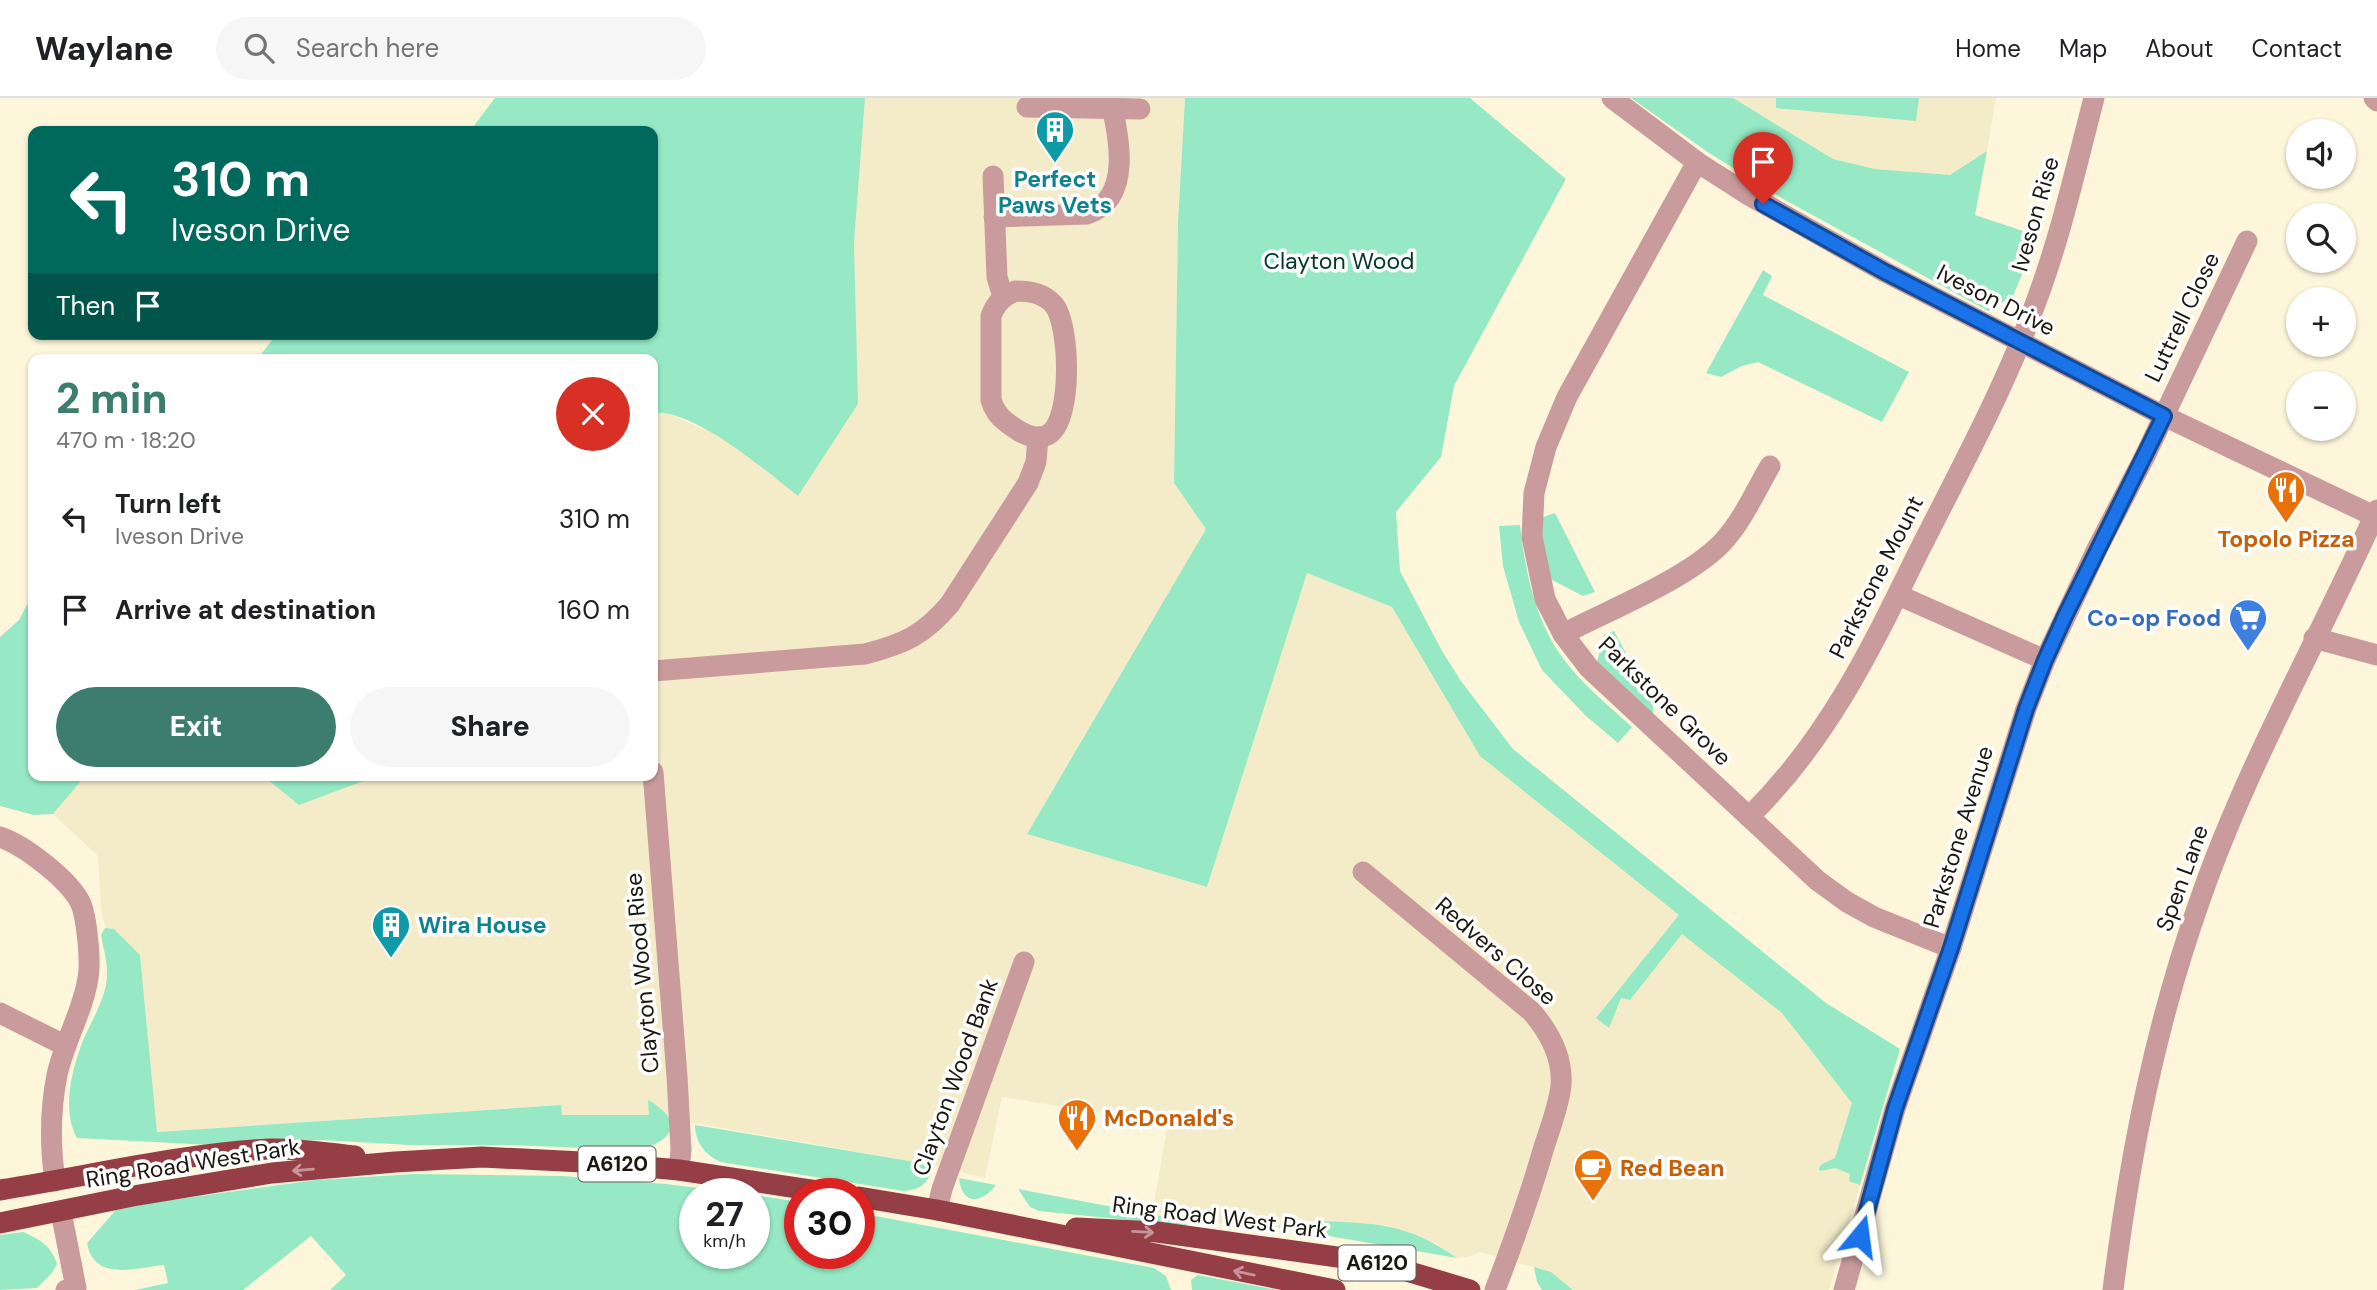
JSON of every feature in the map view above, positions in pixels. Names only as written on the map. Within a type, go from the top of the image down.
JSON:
[{"type":"highway","name":"Ring Road West Park","points":[[0,1190],[182,1157],[272,1149],[395,1162]]},
{"type":"highway","name":"Ring Road West Park","points":[[0,1223],[133,1196],[272,1173],[482,1157],[679,1170],[784,1186]]},
{"type":"highway","name":"A6120","points":[[55,1181],[76,1195],[144,1185],[182,1188]]},
{"type":"highway","points":[[55,1181],[61,1212]]},
{"type":"highway","points":[[0,1203],[32,1198],[61,1212]]},
{"type":"highway","name":"Ring Road West Park","points":[[875,1200],[1335,1290]]},
{"type":"highway","name":"Ring Road West Park","points":[[1002,1223],[1157,1233],[1380,1263],[1470,1290]]},
{"type":"street","name":"Iveson Drive","points":[[1612,98],[1697,162],[1747,194],[1885,272],[2164,416],[2376,513]]},
{"type":"street","name":"Iveson Rise","points":[[2020,341],[2060,231],[2094,98]]},
{"type":"street","points":[[1027,107],[1112,103],[1140,109]]},
{"type":"street","points":[[994,216],[1087,214],[1107,204],[1113,194],[1119,168],[1117,121],[1112,103]]},
{"type":"street","name":"Parkstone Grove","points":[[1697,162],[1567,397],[1546,447],[1534,493],[1532,537],[1545,599],[1563,634],[1588,668],[1818,881],[1874,917],[1951,948]]},
{"type":"street","points":[[993,176],[997,277],[1003,297]]},
{"type":"street","name":"Luttrell Close","points":[[2164,416],[2248,241]]},
{"type":"street","points":[[1015,291],[1030,291],[1045,297],[1056,307],[1063,322],[1066,334],[1065,393],[1060,415],[1049,434],[1038,437],[1024,434],[995,413],[991,400],[991,316],[1003,297],[1015,291]]},
{"type":"street","name":"Parkstone Mount","points":[[1749,817],[1775,791],[1834,713],[1898,595],[2020,341]]},
{"type":"street","name":"Parkstone Avenue","points":[[1844,1290],[1895,1109],[1951,948],[2026,709],[2045,660],[2164,416]]},
{"type":"street","points":[[658,671],[865,654],[896,646],[919,635],[934,623],[950,604],[1028,483],[1036,462],[1038,437]]},
{"type":"street","points":[[1563,634],[1700,561],[1721,544],[1737,525],[1770,467]]},
{"type":"street","name":"Spen Lane","points":[[2113,1290],[2122,1216],[2143,1099],[2172,985],[2201,896],[2250,776],[2376,513]]},
{"type":"street","points":[[1898,595],[2045,660]]},
{"type":"street","points":[[2315,638],[2377,655]]},
{"type":"street","name":"Clayton Wood Rise","points":[[654,781],[677,1076],[681,1150],[679,1170]]},
{"type":"street","points":[[0,836],[51,867],[81,903],[89,950],[88,978],[57,1074],[51,1119],[51,1157],[55,1181]]},
{"type":"street","name":"Redvers Close","points":[[1363,872],[1532,1012],[1545,1027],[1554,1045],[1561,1084],[1552,1124],[1528,1202],[1495,1290]]},
{"type":"street","name":"Clayton Wood Bank","points":[[937,1210],[942,1189],[1023,961]]},
{"type":"street","points":[[0,1013],[66,1046]]},
{"type":"street","points":[[61,1212],[76,1288],[66,1290]]},
{"type":"shaded area","points":[[865,98],[1185,98],[1178,222],[1174,483],[1207,529],[1027,834],[1207,887],[1307,573],[1392,607],[1481,756],[1890,1084],[1829,1290],[1573,1290],[1551,1272],[1479,1252],[1469,1257],[1457,1258],[1437,1244],[1385,1225],[1317,1221],[1276,1227],[1187,1221],[1152,1214],[1168,1124],[1002,1097],[985,1178],[933,1165],[649,1115],[561,1115],[560,1105],[157,1132],[140,955],[114,929],[105,928],[98,856],[53,814],[81,781],[270,781],[299,804],[363,781],[658,781],[658,413],[664,412],[722,437],[798,495],[854,243]]},
{"type":"shaded area","points":[[1731,98],[1996,98],[1987,151],[1950,175],[1875,169],[1833,159]]},
{"type":"green space","points":[[495,98],[865,98],[854,243],[858,404],[798,496],[749,457],[708,430],[688,420],[658,413],[658,354],[261,354],[272,340],[658,340],[658,126],[474,126]]},
{"type":"green space","name":"Clayton Wood","points":[[1185,98],[1470,98],[1566,179],[1454,386],[1441,457],[1396,512],[1400,571],[1461,681],[1513,749],[1826,1003],[1900,1049],[1860,1185],[1849,1181],[1850,1174],[1835,1168],[1820,1171],[1819,1168],[1835,1158],[1852,1103],[1782,1013],[1682,934],[1630,1000],[1621,998],[1609,1028],[1596,1018],[1679,915],[1480,756],[1392,607],[1307,573],[1207,887],[1027,834],[1206,529],[1174,483],[1178,222]]},
{"type":"green space","points":[[1631,98],[1733,98],[1833,159],[1875,169],[1950,175],[1987,151],[1975,215],[2038,236],[2013,296],[1988,311],[1785,200],[1709,153]]},
{"type":"green space","points":[[1776,98],[1919,98],[1916,121],[1776,108]]},
{"type":"green space","points":[[1763,270],[1772,276],[1763,295],[1909,372],[1882,422],[1758,362],[1742,366],[1721,377],[1706,373]]},
{"type":"green space","points":[[1555,513],[1595,592],[1583,596],[1550,579],[1542,544],[1541,518]]},
{"type":"green space","points":[[1520,525],[1532,592],[1543,624],[1560,654],[1576,674],[1632,727],[1618,743],[1586,716],[1542,670],[1519,622],[1503,566],[1499,526]]},
{"type":"green space","points":[[28,603],[28,781],[81,781],[53,814],[34,815],[0,806],[0,637],[19,620]]},
{"type":"green space","points":[[1614,631],[1653,703],[1653,716],[1597,662],[1604,635]]},
{"type":"green space","points":[[269,781],[364,781],[299,805]]},
{"type":"green space","points":[[105,928],[114,929],[140,955],[157,1132],[561,1105],[562,1115],[649,1115],[648,1100],[667,1115],[671,1123],[670,1129],[667,1136],[660,1141],[638,1150],[508,1145],[410,1145],[322,1140],[211,1145],[77,1138],[70,1116],[70,1091],[78,1054],[105,991],[107,967],[101,935]]},
{"type":"green space","points":[[695,1125],[933,1165],[924,1184],[904,1191],[875,1186],[875,1178],[822,1178],[720,1162],[709,1155],[697,1137]]},
{"type":"green space","points":[[414,1174],[562,1176],[679,1186],[679,1269],[770,1269],[770,1197],[784,1200],[784,1269],[875,1269],[875,1216],[1154,1268],[1166,1276],[1171,1290],[330,1290],[346,1275],[311,1236],[243,1290],[135,1290],[168,1283],[164,1265],[129,1270],[107,1268],[91,1255],[87,1243],[116,1210],[315,1180]]},
{"type":"green space","points":[[959,1178],[996,1185],[984,1196],[973,1199],[964,1194]]},
{"type":"green space","points":[[1018,1189],[1187,1221],[1186,1226],[1039,1211],[1030,1207]]},
{"type":"green space","points":[[1317,1221],[1374,1224],[1406,1231],[1439,1246],[1457,1258],[1276,1227]]},
{"type":"green space","points":[[23,1232],[44,1244],[52,1252],[57,1264],[37,1288],[0,1290],[0,1235]]},
{"type":"green space","points":[[1534,1267],[1551,1272],[1573,1290],[1542,1290]]},
{"type":"green space","points":[[1198,1275],[1278,1290],[1192,1290],[1191,1280]]},
{"type":"place","name":"Perfect Paws Vets","points":[[1055,164]]},
{"type":"place","name":"Topolo Pizza","points":[[2286,524]]},
{"type":"place","name":"Co-op Food","points":[[2248,652]]},
{"type":"place","name":"Wira House","points":[[391,959]]},
{"type":"place","name":"McDonald's","points":[[1077,1152]]},
{"type":"place","name":"Red Bean","points":[[1593,1202]]},
{"type":"route","points":[[1763,204],[1885,272],[2164,416],[2065,616],[2026,709],[1951,948],[1895,1109],[1860,1236]]}]
